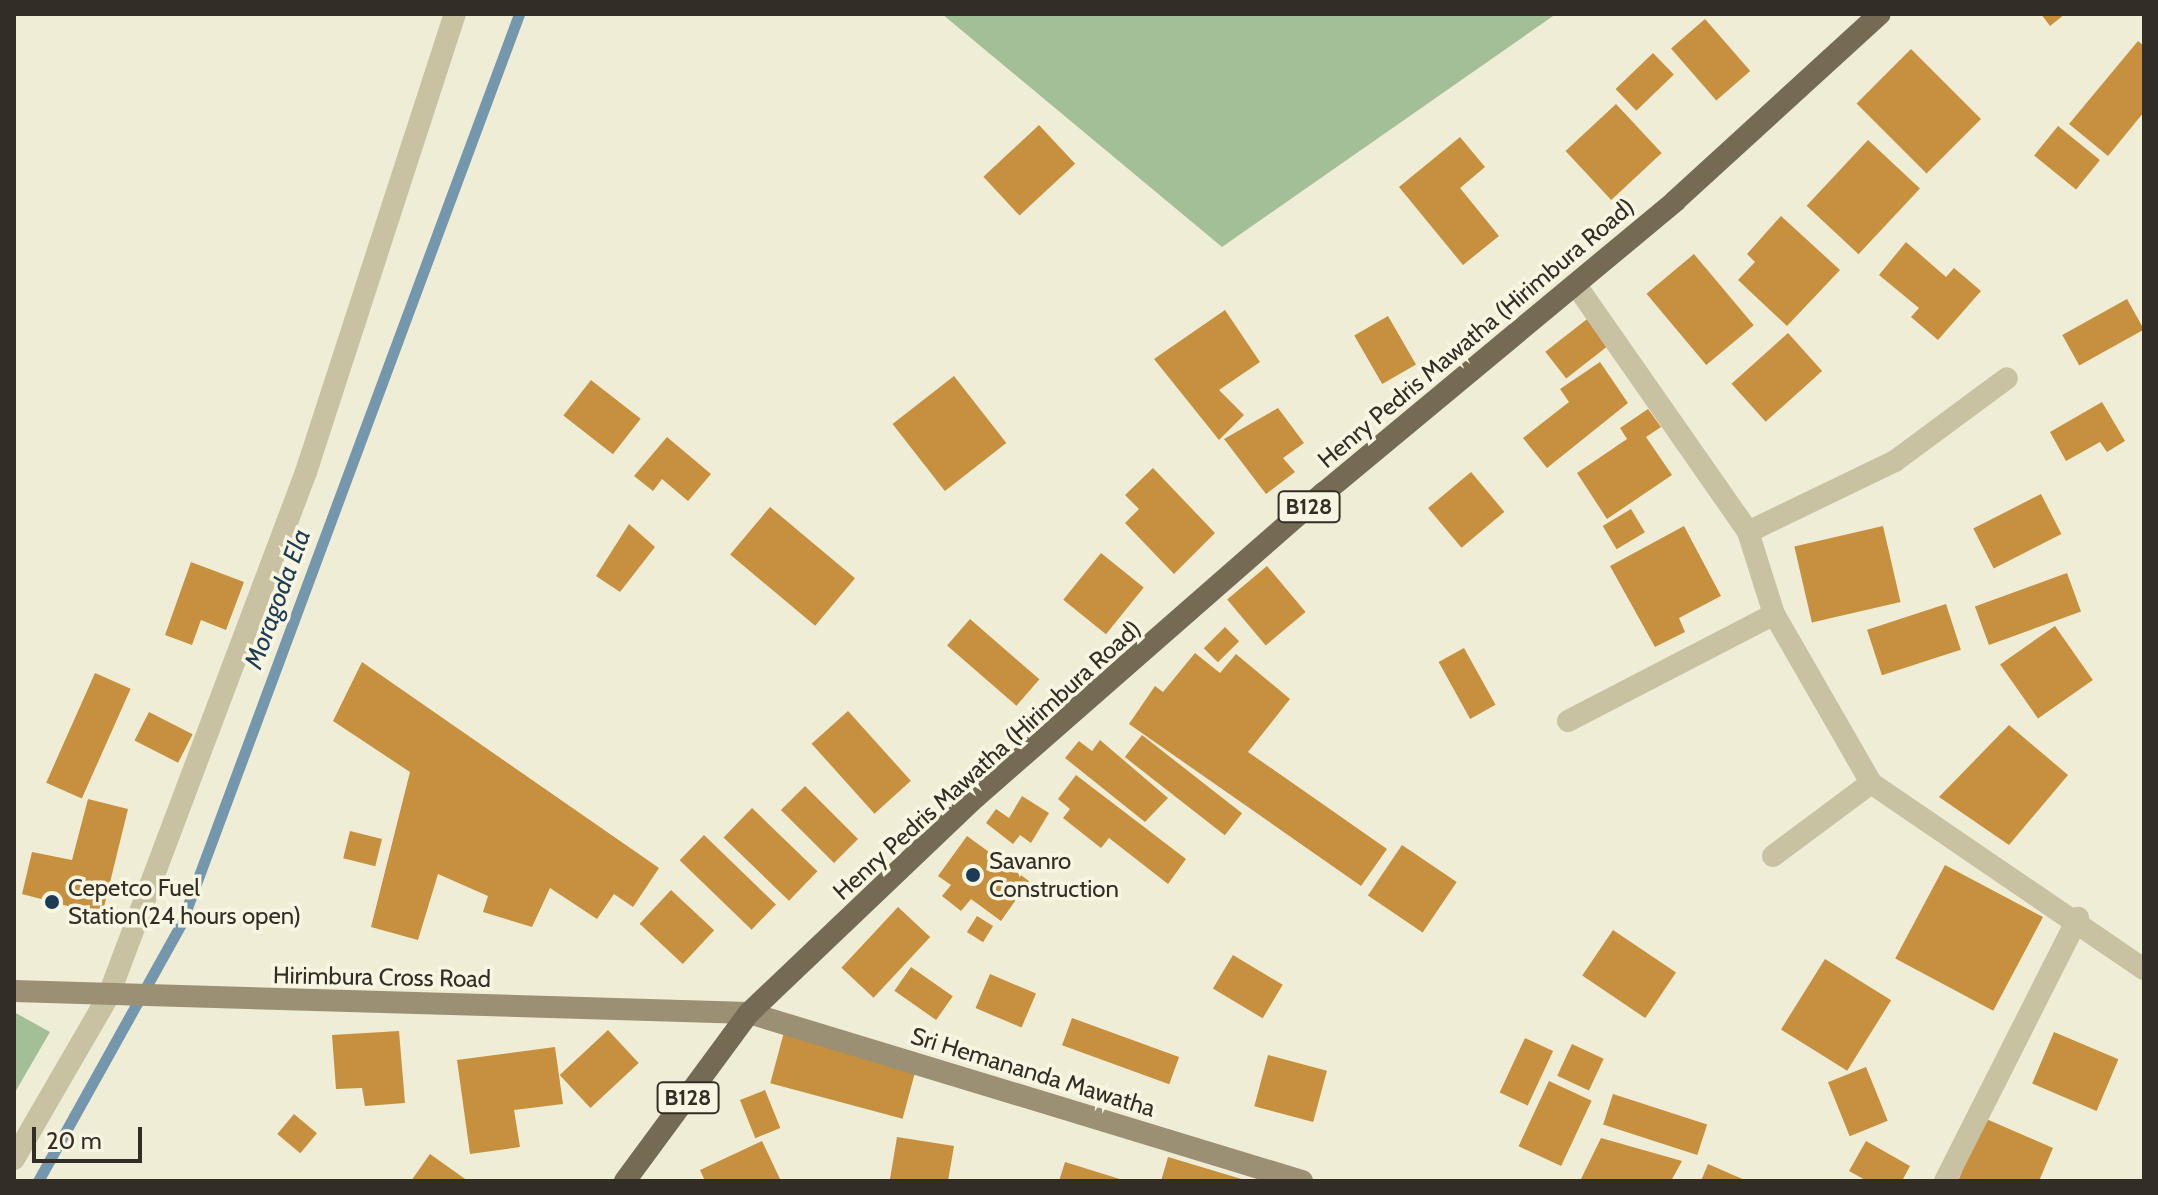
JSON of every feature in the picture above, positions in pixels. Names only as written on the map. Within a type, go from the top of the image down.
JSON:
[{"type":"main road","name":"Henry Pedris Mawatha (Hirimbura Road)","points":[[749,1013],[976,797],[1325,492],[1576,285],[1880,14]]},
{"type":"main road","name":"Hirimbura Cross Road","points":[[14,991],[224,1002],[749,1013]]},
{"type":"main road","name":"B128","points":[[625,1181],[749,1013]]},
{"type":"main road","name":"Sri Hemananda Mawatha","points":[[749,1013],[1302,1181]]},
{"type":"street","points":[[14,1159],[108,997],[306,472],[455,14]]},
{"type":"street","points":[[1576,285],[1748,532],[1774,614],[1871,783],[2078,918],[2144,969]]},
{"type":"street","points":[[1748,532],[1895,461],[2007,378]]},
{"type":"street","points":[[1568,721],[1774,614]]},
{"type":"street","points":[[1773,856],[1871,783]]},
{"type":"street","points":[[1945,1181],[2078,918]]},
{"type":"green space","points":[[942,14],[1556,14],[1222,247]]},
{"type":"green space","points":[[14,1012],[50,1032],[14,1094]]},
{"type":"building","points":[[2041,14],[2065,14],[2050,26]]},
{"type":"building","points":[[1705,19],[1750,71],[1716,101],[1671,49]]},
{"type":"building","points":[[2138,41],[2144,46],[2144,112],[2108,156],[2069,124]]},
{"type":"building","points":[[1911,49],[1981,119],[1927,173],[1857,103]]},
{"type":"building","points":[[1653,53],[1674,75],[1636,111],[1616,89]]},
{"type":"building","points":[[1616,104],[1662,153],[1611,200],[1566,151]]},
{"type":"building","points":[[1039,125],[1075,164],[1020,216],[983,177]]},
{"type":"building","points":[[2058,126],[2100,160],[2076,190],[2034,156]]},
{"type":"building","points":[[1460,137],[1485,167],[1460,188],[1499,236],[1463,265],[1399,187]]},
{"type":"building","points":[[1868,140],[1920,188],[1859,254],[1807,206]]},
{"type":"building","points":[[1781,216],[1840,270],[1787,326],[1738,280],[1755,262],[1747,254]]},
{"type":"building","points":[[1906,242],[1946,277],[1954,268],[1981,291],[1938,340],[1911,317],[1919,308],[1879,275]]},
{"type":"building","points":[[1694,254],[1754,325],[1706,365],[1647,294]]},
{"type":"building","points":[[2127,299],[2144,330],[2079,365],[2062,335]]},
{"type":"building","points":[[1225,310],[1260,362],[1219,390],[1244,415],[1219,440],[1154,359]]},
{"type":"building","points":[[1388,316],[1416,364],[1382,384],[1354,336]]},
{"type":"building","points":[[1591,316],[1612,343],[1566,379],[1545,352]]},
{"type":"building","points":[[1788,333],[1822,371],[1766,422],[1732,384]]},
{"type":"building","points":[[1600,362],[1628,403],[1547,468],[1523,438],[1569,402],[1560,389]]},
{"type":"building","points":[[954,376],[1006,443],[945,491],[893,424]]},
{"type":"building","points":[[591,380],[641,419],[613,454],[563,415]]},
{"type":"building","points":[[2102,402],[2125,441],[2107,452],[2100,442],[2066,461],[2050,432]]},
{"type":"building","points":[[1278,408],[1304,443],[1283,458],[1295,472],[1266,494],[1224,439]]},
{"type":"building","points":[[1648,409],[1661,427],[1646,437],[1672,475],[1607,519],[1577,473],[1627,439],[1620,428]]},
{"type":"building","points":[[667,437],[711,474],[688,501],[662,479],[653,491],[634,476]]},
{"type":"building","points":[[1153,468],[1215,533],[1174,574],[1125,523],[1139,509],[1125,495]]},
{"type":"building","points":[[1471,472],[1504,512],[1462,548],[1428,508]]},
{"type":"building","points":[[2041,494],[2061,534],[1994,569],[1973,529]]},
{"type":"building","points":[[770,507],[855,578],[815,626],[730,554]]},
{"type":"building","points":[[1631,509],[1645,532],[1617,549],[1603,526]]},
{"type":"building","points":[[629,524],[655,547],[620,592],[596,576]]},
{"type":"building","points":[[1684,526],[1721,596],[1679,618],[1685,632],[1655,647],[1610,566]]},
{"type":"building","points":[[1883,526],[1901,602],[1812,622],[1794,546]]},
{"type":"building","points":[[1101,553],[1144,588],[1106,634],[1063,600]]},
{"type":"building","points":[[191,562],[244,582],[226,630],[201,620],[192,645],[165,635]]},
{"type":"building","points":[[1267,566],[1306,612],[1266,645],[1227,599]]},
{"type":"building","points":[[2067,573],[2081,612],[1989,645],[1975,607]]},
{"type":"building","points":[[1946,604],[1961,650],[1882,675],[1867,630]]},
{"type":"building","points":[[970,619],[1039,679],[1016,706],[947,645]]},
{"type":"building","points":[[2055,626],[2093,680],[2038,718],[2000,664]]},
{"type":"building","points":[[1225,627],[1239,641],[1218,662],[1204,648]]},
{"type":"building","points":[[1464,648],[1496,705],[1470,719],[1439,662]]},
{"type":"building","points":[[1195,653],[1220,673],[1236,654],[1290,699],[1248,752],[1387,849],[1361,886],[1129,724],[1155,686],[1163,692]]},
{"type":"building","points":[[362,662],[659,868],[633,907],[614,894],[597,919],[550,888],[532,927],[483,912],[488,896],[438,874],[418,940],[371,927],[410,772],[333,721]]},
{"type":"building","points":[[95,673],[131,689],[82,798],[46,783]]},
{"type":"building","points":[[848,711],[911,781],[874,814],[812,744]]},
{"type":"building","points":[[149,712],[193,734],[178,763],[134,741]]},
{"type":"building","points":[[2009,725],[2068,775],[2009,845],[1939,797]]},
{"type":"building","points":[[1142,735],[1242,813],[1225,835],[1125,757]]},
{"type":"building","points":[[1100,740],[1168,798],[1145,822],[1065,758],[1079,741],[1092,751]]},
{"type":"building","points":[[1076,775],[1186,859],[1168,884],[1109,838],[1101,848],[1063,818],[1070,809],[1058,799]]},
{"type":"building","points":[[805,786],[858,839],[834,863],[781,810]]},
{"type":"building","points":[[1022,796],[1049,813],[1031,843],[1020,835],[1013,844],[986,823],[996,809],[1009,818]]},
{"type":"building","points":[[88,799],[128,809],[102,915],[22,894],[32,852],[72,860]]},
{"type":"building","points":[[752,808],[817,871],[789,901],[724,837]]},
{"type":"building","points":[[350,831],[382,839],[375,866],[343,858]]},
{"type":"building","points":[[704,835],[776,904],[752,930],[680,860]]},
{"type":"building","points":[[967,836],[1029,881],[1001,921],[971,899],[961,911],[942,896],[951,885],[938,876]]},
{"type":"building","points":[[1402,845],[1457,882],[1423,932],[1368,896]]},
{"type":"building","points":[[1945,865],[2043,917],[1993,1011],[1895,959]]},
{"type":"building","points":[[671,890],[714,930],[683,964],[640,924]]},
{"type":"building","points":[[898,907],[930,937],[874,998],[841,968]]},
{"type":"building","points":[[977,916],[993,926],[983,942],[967,932]]},
{"type":"building","points":[[1613,930],[1676,972],[1645,1018],[1582,976]]},
{"type":"building","points":[[1233,955],[1283,985],[1263,1018],[1213,988]]},
{"type":"building","points":[[1825,959],[1891,1000],[1847,1071],[1781,1029]]},
{"type":"building","points":[[911,967],[953,996],[936,1020],[894,991]]},
{"type":"building","points":[[990,974],[1036,994],[1022,1028],[976,1008]]},
{"type":"building","points":[[1072,1018],[1179,1057],[1169,1084],[1062,1045]]},
{"type":"building","points":[[608,1030],[639,1063],[590,1108],[560,1075]]},
{"type":"building","points":[[399,1031],[405,1103],[365,1106],[362,1088],[336,1089],[332,1035]]},
{"type":"building","points":[[784,1032],[916,1067],[903,1119],[770,1083]]},
{"type":"building","points":[[2054,1032],[2118,1059],[2097,1111],[2032,1084]]},
{"type":"building","points":[[1525,1038],[1553,1051],[1528,1105],[1500,1092]]},
{"type":"building","points":[[1572,1044],[1604,1059],[1589,1091],[1557,1076]]},
{"type":"building","points":[[555,1047],[563,1104],[514,1110],[520,1147],[470,1154],[457,1060]]},
{"type":"building","points":[[1268,1055],[1327,1071],[1313,1122],[1254,1106]]},
{"type":"building","points":[[1866,1067],[1888,1121],[1850,1136],[1828,1082]]},
{"type":"building","points":[[1549,1081],[1592,1101],[1561,1166],[1519,1146]]},
{"type":"building","points":[[765,1090],[780,1128],[755,1138],[740,1100]]},
{"type":"building","points":[[1613,1094],[1707,1125],[1697,1155],[1603,1124]]},
{"type":"building","points":[[294,1114],[317,1133],[300,1153],[277,1134]]},
{"type":"building","points":[[1984,1118],[2053,1148],[2039,1181],[1958,1181]]},
{"type":"building","points":[[897,1137],[954,1146],[948,1181],[890,1179]]},
{"type":"building","points":[[1601,1138],[1682,1161],[1671,1181],[1580,1181]]},
{"type":"building","points":[[762,1141],[781,1181],[705,1181],[700,1170]]},
{"type":"building","points":[[1866,1141],[1910,1166],[1902,1181],[1867,1181],[1849,1171]]},
{"type":"building","points":[[430,1154],[468,1181],[411,1181]]},
{"type":"building","points":[[1168,1157],[1245,1180],[1245,1181],[1161,1181]]},
{"type":"building","points":[[1065,1162],[1123,1180],[1123,1181],[1059,1181]]},
{"type":"building","points":[[1708,1164],[1747,1181],[1701,1181]]},
{"type":"waterway","name":"Moragoda Ela","points":[[38,1181],[181,924],[519,14]]},
{"type":"place","name":"Savanro Construction","points":[[973,875]]},
{"type":"place","name":"Cepetco Fuel Station(24 hours open)","points":[[52,902]]}]
